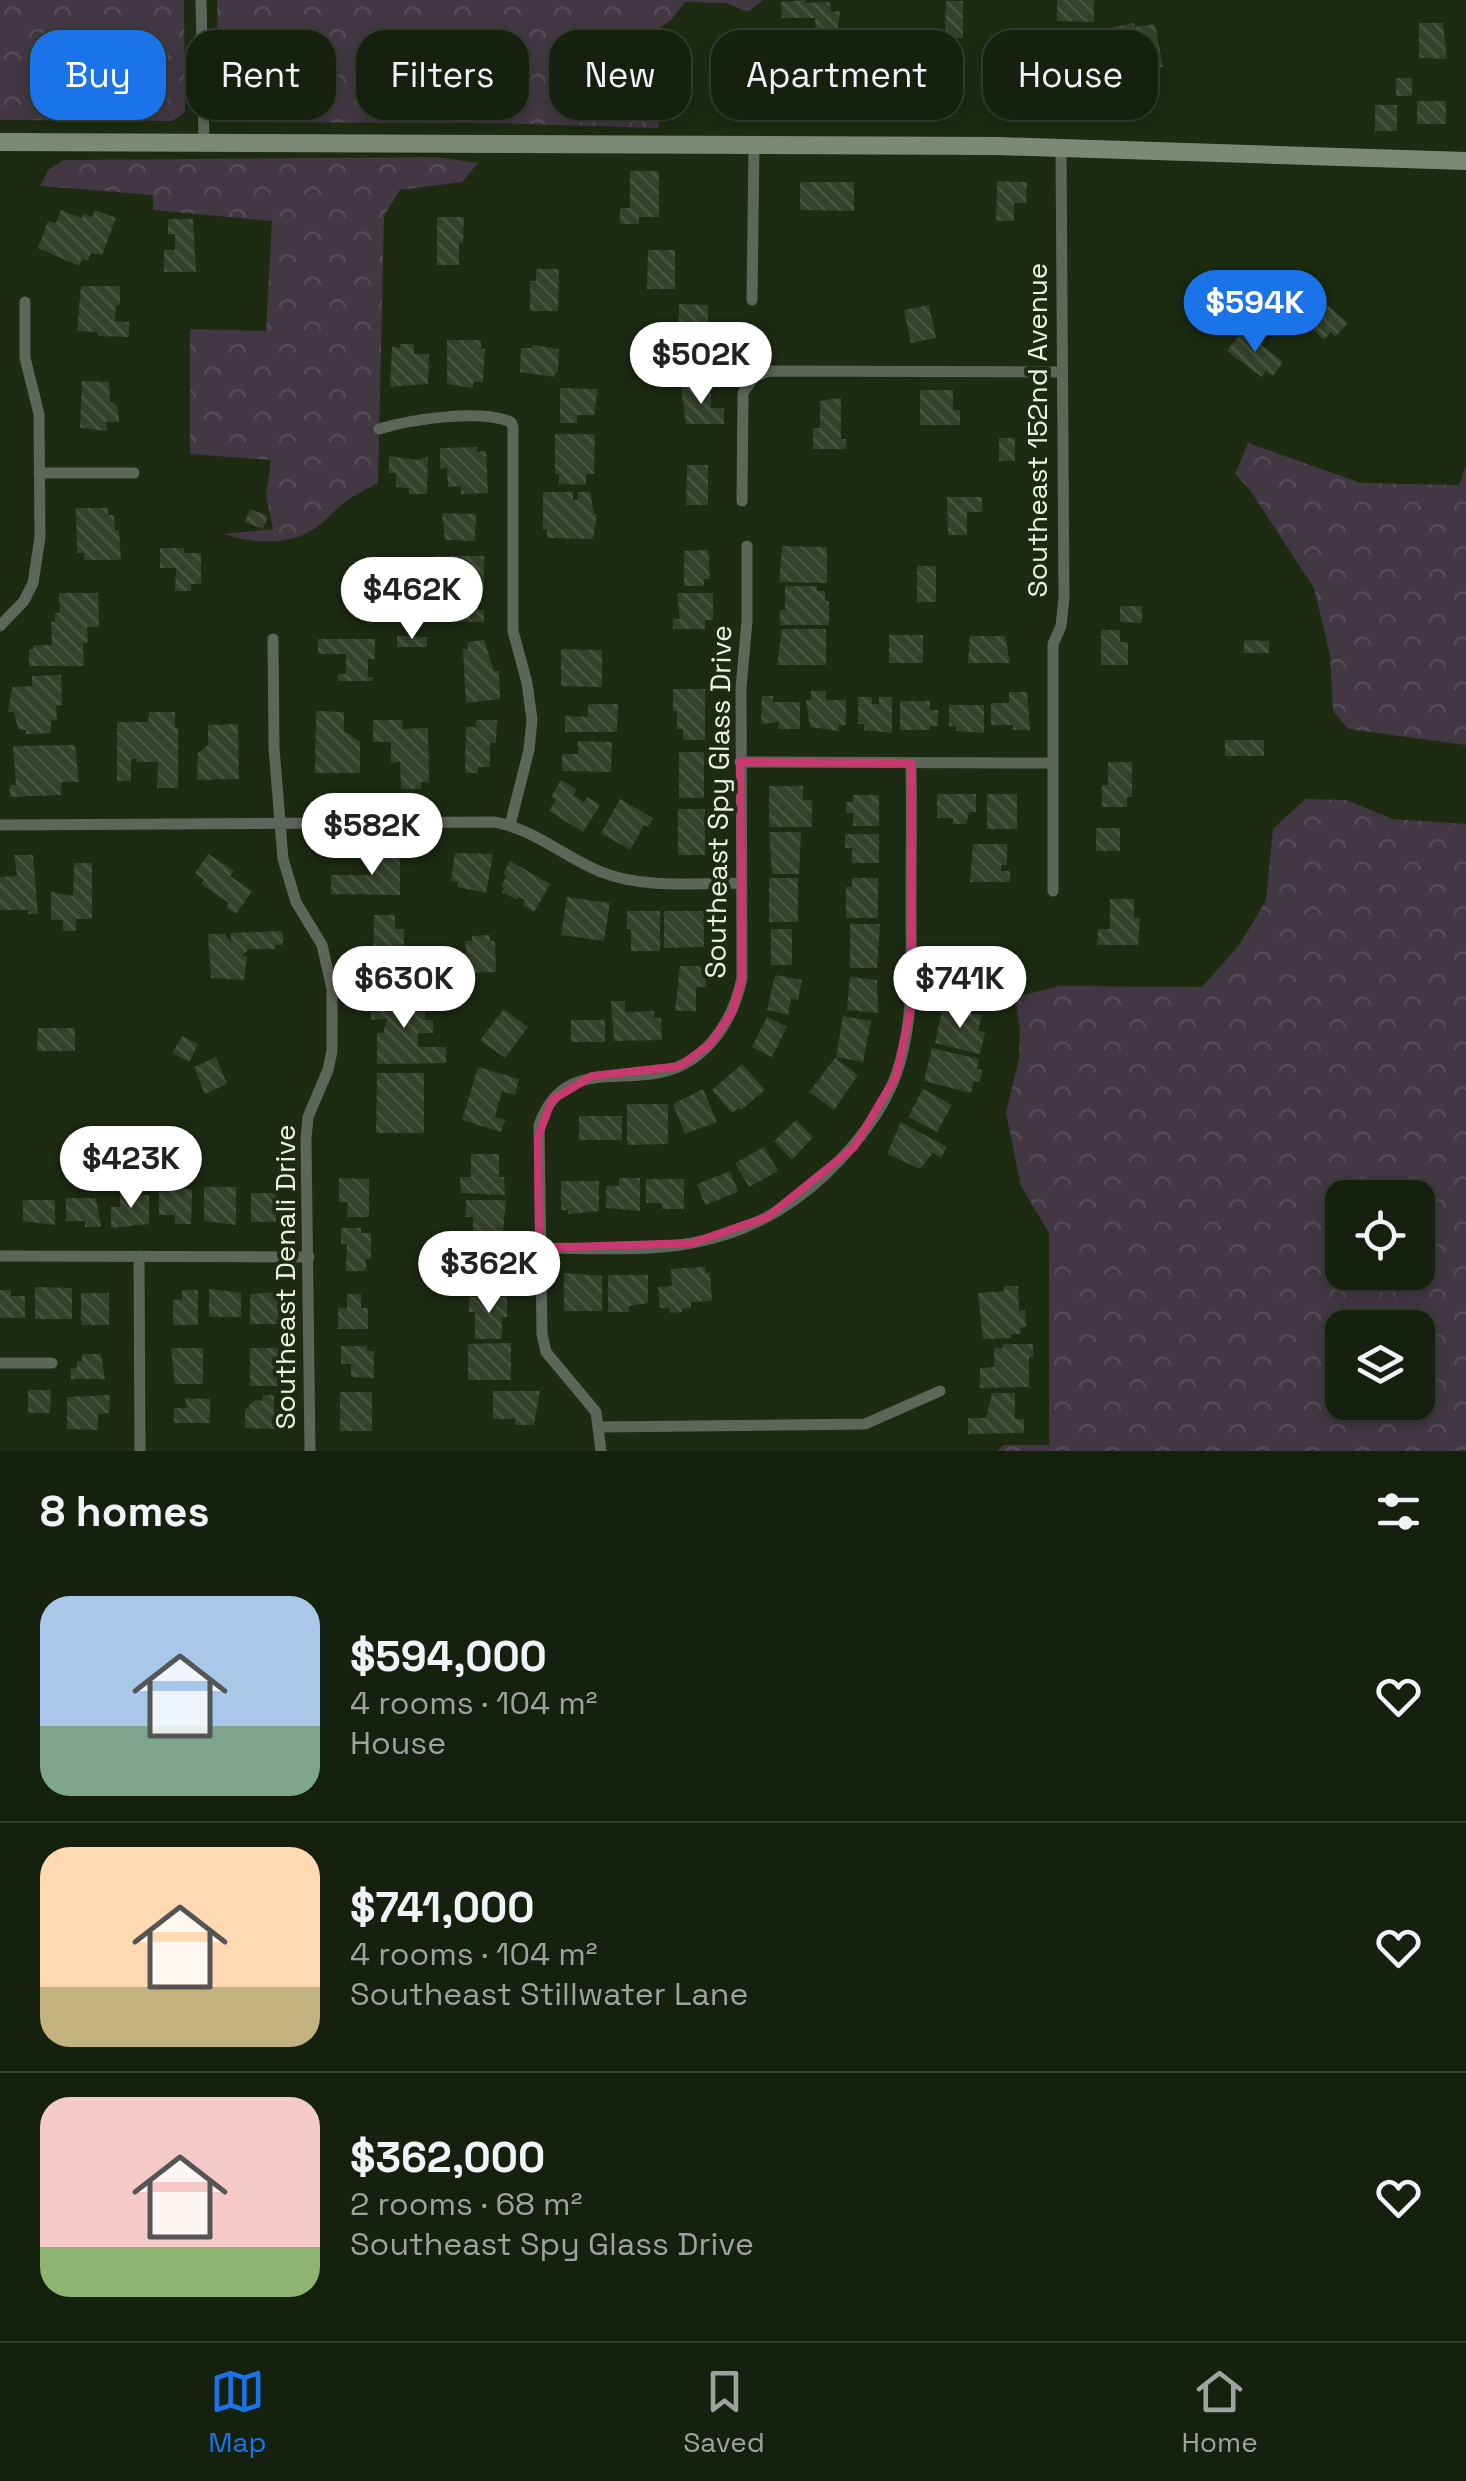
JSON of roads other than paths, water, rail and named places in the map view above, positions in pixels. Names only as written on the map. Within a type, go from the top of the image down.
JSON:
[{"type":"street","points":[[201,0],[204,141]]},
{"type":"street","points":[[0,142],[754,144],[1061,148],[1466,161]]},
{"type":"street","points":[[752,300],[754,144]]},
{"type":"street","name":"Southeast 152nd Avenue","points":[[1054,890],[1053,644],[1061,626],[1064,598],[1061,148]]},
{"type":"street","points":[[0,626],[24,601],[33,583],[40,537],[39,414],[25,358],[25,302]]},
{"type":"street","points":[[742,501],[743,393],[754,377],[769,372],[1061,372]]},
{"type":"street","points":[[380,429],[421,419],[498,418],[511,422],[512,631],[527,683],[532,720],[526,766],[510,825]]},
{"type":"street","points":[[39,474],[134,473]]},
{"type":"street","name":"Southeast Spy Glass Drive","points":[[601,1451],[596,1412],[546,1352],[542,1334],[538,1136],[544,1111],[576,1082],[592,1076],[665,1072],[697,1056],[719,1034],[732,1012],[742,978],[740,762],[747,546]]},
{"type":"street","name":"Southeast Denali Drive","points":[[273,638],[274,748],[288,885],[322,945],[332,988],[332,1051],[308,1117],[306,1140],[310,1451]]},
{"type":"street","points":[[740,762],[1053,764]]},
{"type":"street","points":[[539,1248],[655,1248],[728,1234],[768,1217],[805,1193],[854,1147],[878,1113],[896,1076],[911,1008],[911,763]]},
{"type":"street","points":[[0,825],[450,821],[510,825],[619,878],[676,884],[742,884]]},
{"type":"street","points":[[0,1256],[309,1257]]},
{"type":"street","points":[[139,1256],[140,1451]]},
{"type":"street","points":[[0,1363],[52,1363]]},
{"type":"street","points":[[600,1427],[865,1424],[940,1391]]}]
